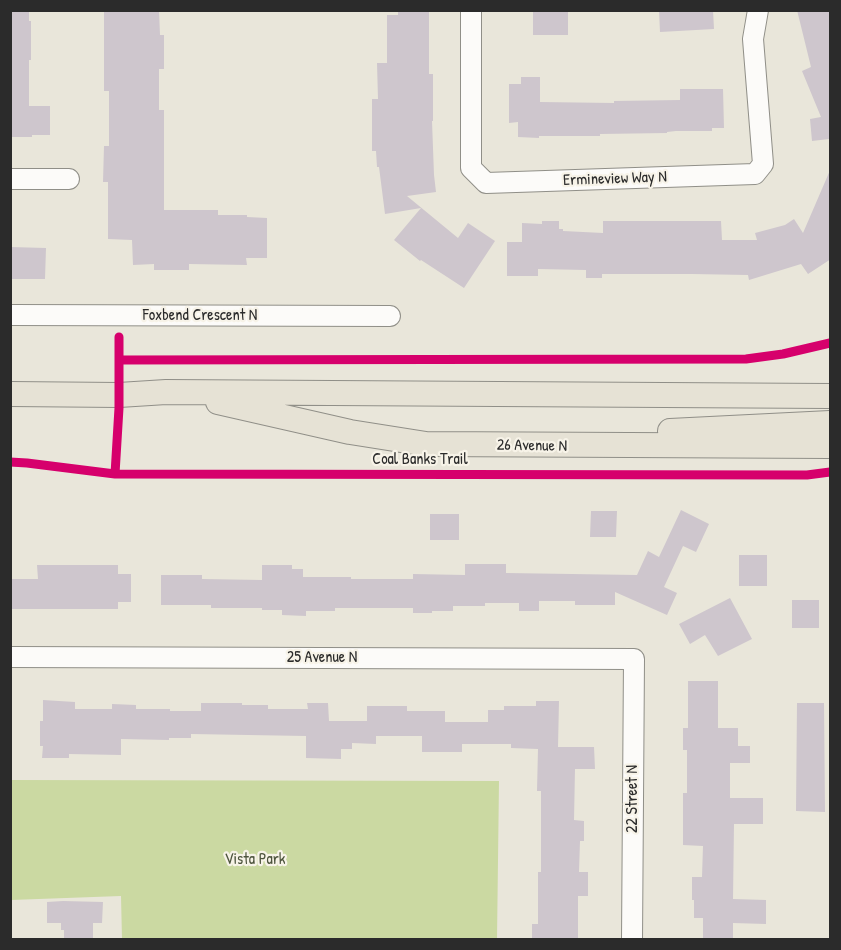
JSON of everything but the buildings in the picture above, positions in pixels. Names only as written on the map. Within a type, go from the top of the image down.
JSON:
[{"type":"main road","name":"26 Avenue N","points":[[10,394],[119,395],[166,392],[831,396]]},
{"type":"main road","name":"26 Avenue N","points":[[166,392],[350,432],[426,444],[831,446]]},
{"type":"main road","points":[[594,446],[659,432],[831,423]]},
{"type":"street","name":"Ermineview Way N","points":[[471,10],[471,168],[486,183],[755,174],[764,164],[753,39],[758,10]]},
{"type":"street","points":[[10,178],[69,179]]},
{"type":"street","name":"Foxbend Crescent N","points":[[10,315],[390,316]]},
{"type":"street","name":"25 Avenue N","points":[[10,657],[634,659]]},
{"type":"street","name":"22 Street N","points":[[632,939],[634,659]]},
{"type":"green space","name":"Vista Park","points":[[11,780],[499,781],[497,939],[122,939],[121,896],[11,900]]},
{"type":"cycle path","points":[[115,474],[119,408],[119,337]]},
{"type":"cycle path","points":[[119,360],[746,359],[783,354],[830,343]]},
{"type":"cycle path","name":"Coal Banks Trail","points":[[10,462],[115,474],[807,475],[830,472]]}]
